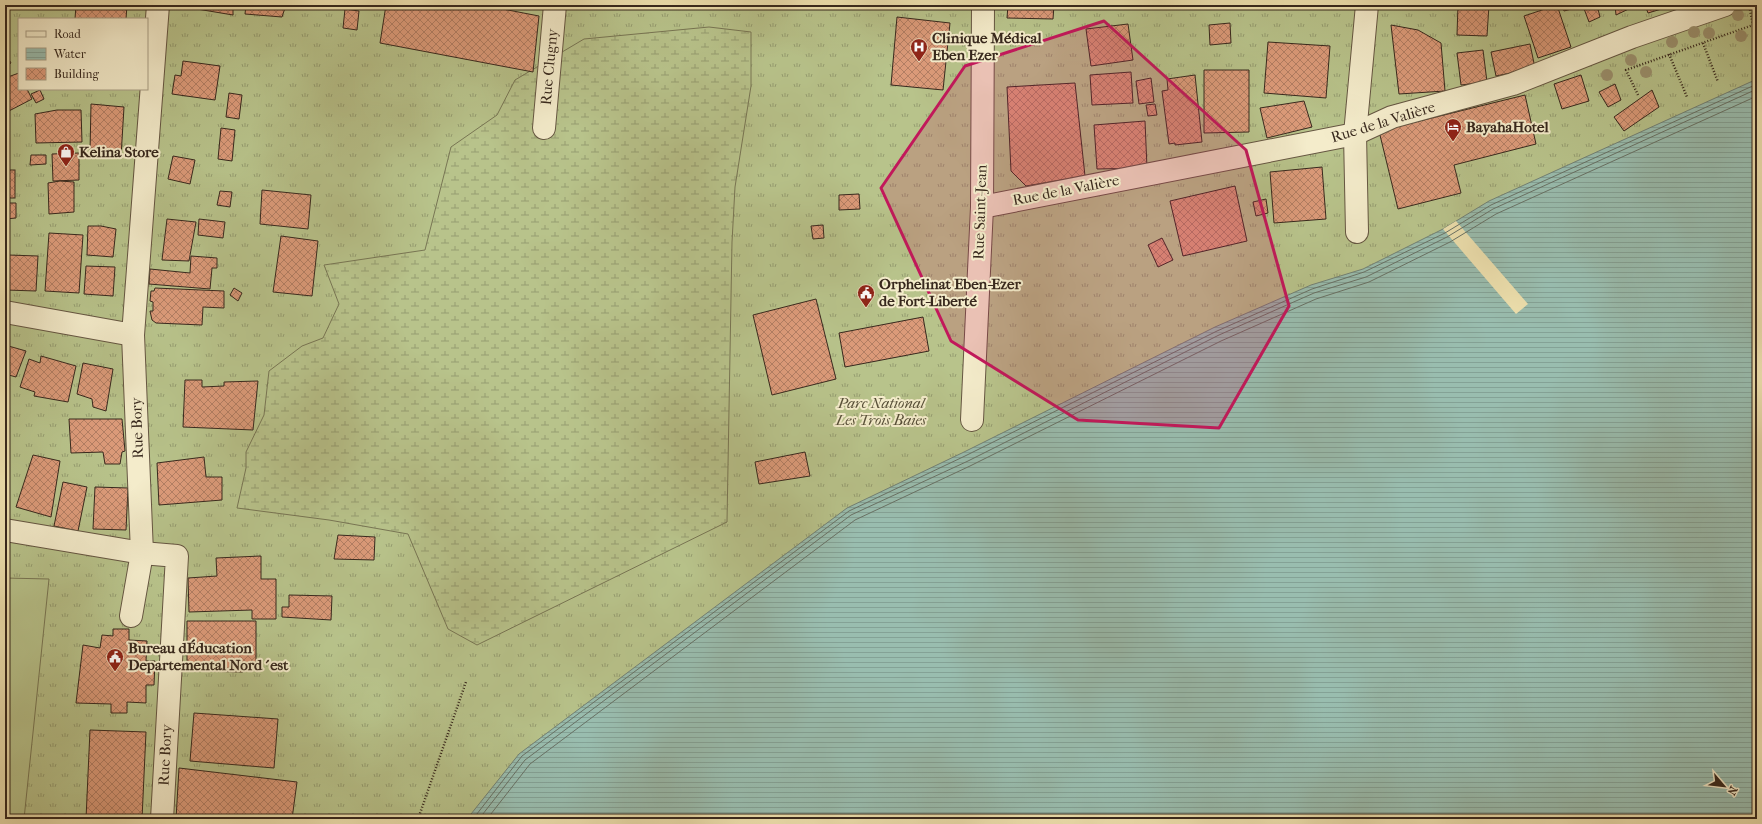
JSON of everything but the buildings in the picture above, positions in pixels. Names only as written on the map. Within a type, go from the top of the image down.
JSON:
[{"type":"street","name":"Rue Bory","points":[[158,5],[133,335],[142,554],[177,556],[162,819]]},
{"type":"street","name":"Rue Clugny","points":[[544,128],[555,5]]},
{"type":"street","name":"Rue Saint-Jean","points":[[972,420],[982,207],[983,5]]},
{"type":"street","points":[[1357,232],[1355,134],[1367,5]]},
{"type":"street","name":"Rue de la Valière","points":[[982,207],[1355,134],[1392,117],[1514,84],[1632,37],[1725,5]]},
{"type":"street","points":[[5,312],[133,335]]},
{"type":"street","points":[[5,530],[142,554],[131,616]]},
{"type":"path","points":[[1638,95],[1626,70],[1753,25],[1749,6]]},
{"type":"path","points":[[1703,43],[1718,82]]},
{"type":"path","points":[[1669,54],[1687,97]]},
{"type":"path","points":[[418,819],[466,682]]},
{"type":"highlighted area","points":[[1104,21],[1246,150],[1289,306],[1219,428],[1078,420],[951,341],[881,188],[965,66]]},
{"type":"green space","name":"Parc National Les Trois Baies","points":[[5,5],[1757,5],[1757,819],[5,819]]},
{"type":"green space","points":[[709,27],[751,32],[751,86],[735,187],[732,242],[727,522],[477,645],[448,629],[408,534],[329,520],[237,508],[246,468],[246,452],[264,415],[269,371],[302,346],[323,338],[339,304],[324,265],[425,250],[451,147],[497,115],[515,80],[584,39]]},
{"type":"green space","points":[[5,578],[49,579],[24,819],[5,819]]},
{"type":"water","points":[[1757,79],[1757,819],[467,819],[519,754],[847,508],[964,452],[1215,327],[1311,285],[1363,269],[1443,229],[1489,201]]},
{"type":"pier","points":[[1456,221],[1528,304],[1516,314],[1443,229]]},
{"type":"place","name":"Clinique Médical Eben Ezer","points":[[919,62]]},
{"type":"place","name":"BayahaHotel","points":[[1453,142]]},
{"type":"place","name":"Kelina Store","points":[[66,167]]},
{"type":"place","name":"Orphelinat Eben-Ezer de Fort-Liberté","points":[[866,308]]},
{"type":"place","name":"Bureau dÉducation Departemental Nord´est","points":[[115,672]]}]
